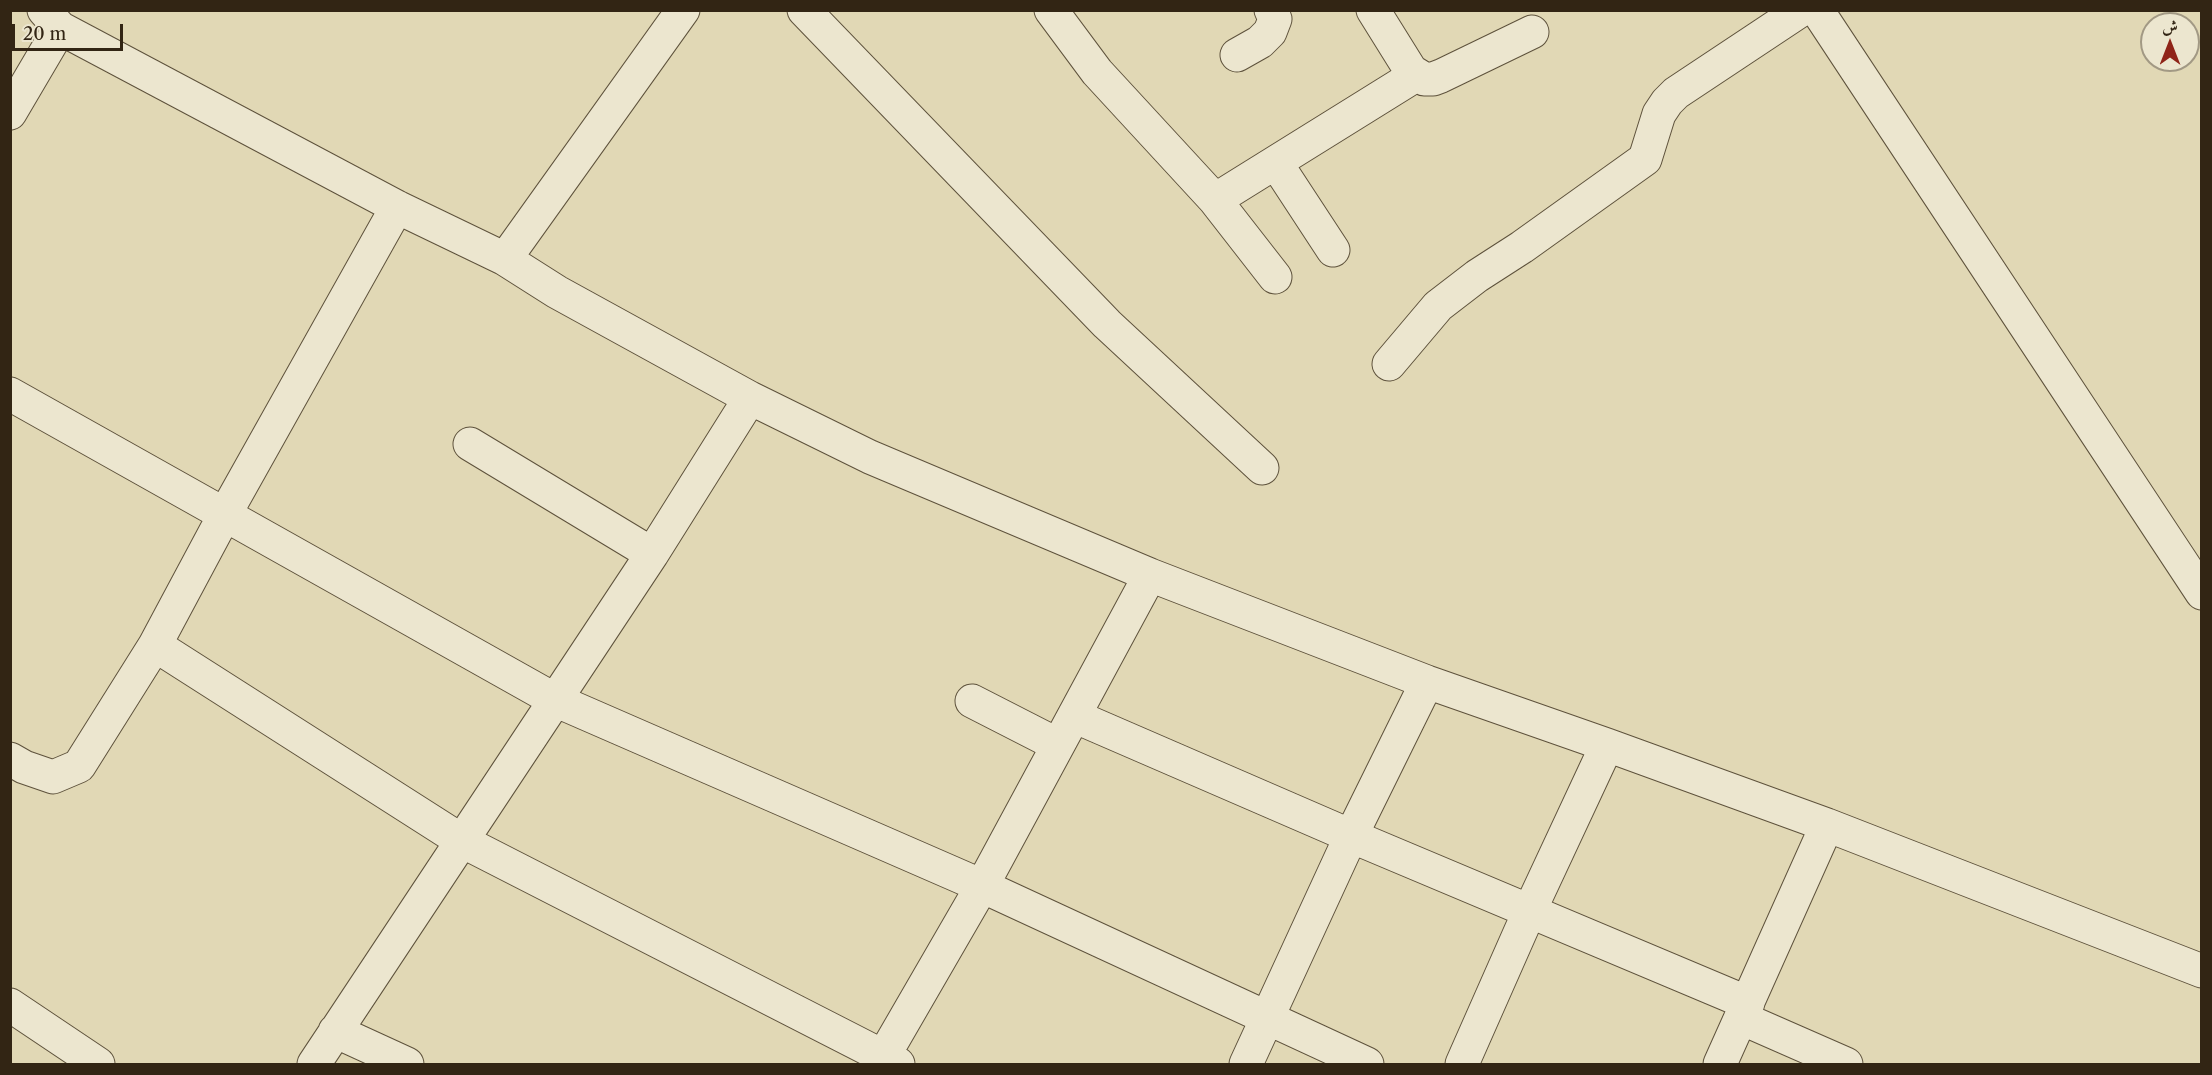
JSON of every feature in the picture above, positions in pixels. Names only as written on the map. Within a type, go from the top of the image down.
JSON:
[{"type":"street","points":[[505,259],[683,10]]},
{"type":"street","points":[[804,10],[1107,324],[1262,468]]},
{"type":"street","points":[[1052,10],[1097,72],[1215,200],[1275,277]]},
{"type":"street","points":[[1237,55],[1260,42],[1270,32],[1275,19],[1271,10]]},
{"type":"street","points":[[1372,10],[1411,70],[1424,79],[1433,79],[1532,32]]},
{"type":"street","points":[[1389,364],[1438,306],[1477,276],[1522,247],[1645,159],[1659,114],[1676,93],[1802,10]]},
{"type":"street","points":[[1817,10],[2202,593]]},
{"type":"street","points":[[10,113],[52,19],[397,207],[505,259],[557,291],[750,398],[870,457],[1150,575],[1427,682],[1827,825],[2202,971]]},
{"type":"street","points":[[1215,200],[1416,75]]},
{"type":"street","points":[[1276,162],[1333,250]]},
{"type":"street","points":[[10,759],[24,767],[53,777],[79,766],[155,645],[225,514],[397,207]]},
{"type":"street","points":[[10,394],[523,683],[591,717],[982,886],[1367,1065]]},
{"type":"street","points":[[314,1065],[652,554],[750,398]]},
{"type":"street","points":[[470,444],[652,554]]},
{"type":"street","points":[[155,645],[462,841],[887,1062],[1150,575]]},
{"type":"street","points":[[1246,1065],[1351,836],[1427,682]]},
{"type":"street","points":[[972,701],[1058,745]]},
{"type":"street","points":[[1074,716],[1351,836],[1530,910],[1744,1010],[1846,1065]]},
{"type":"street","points":[[1462,1065],[1530,910],[1607,745]]},
{"type":"street","points":[[1720,1065],[1827,825]]},
{"type":"street","points":[[10,1005],[98,1065]]},
{"type":"street","points":[[335,1031],[407,1065]]}]
